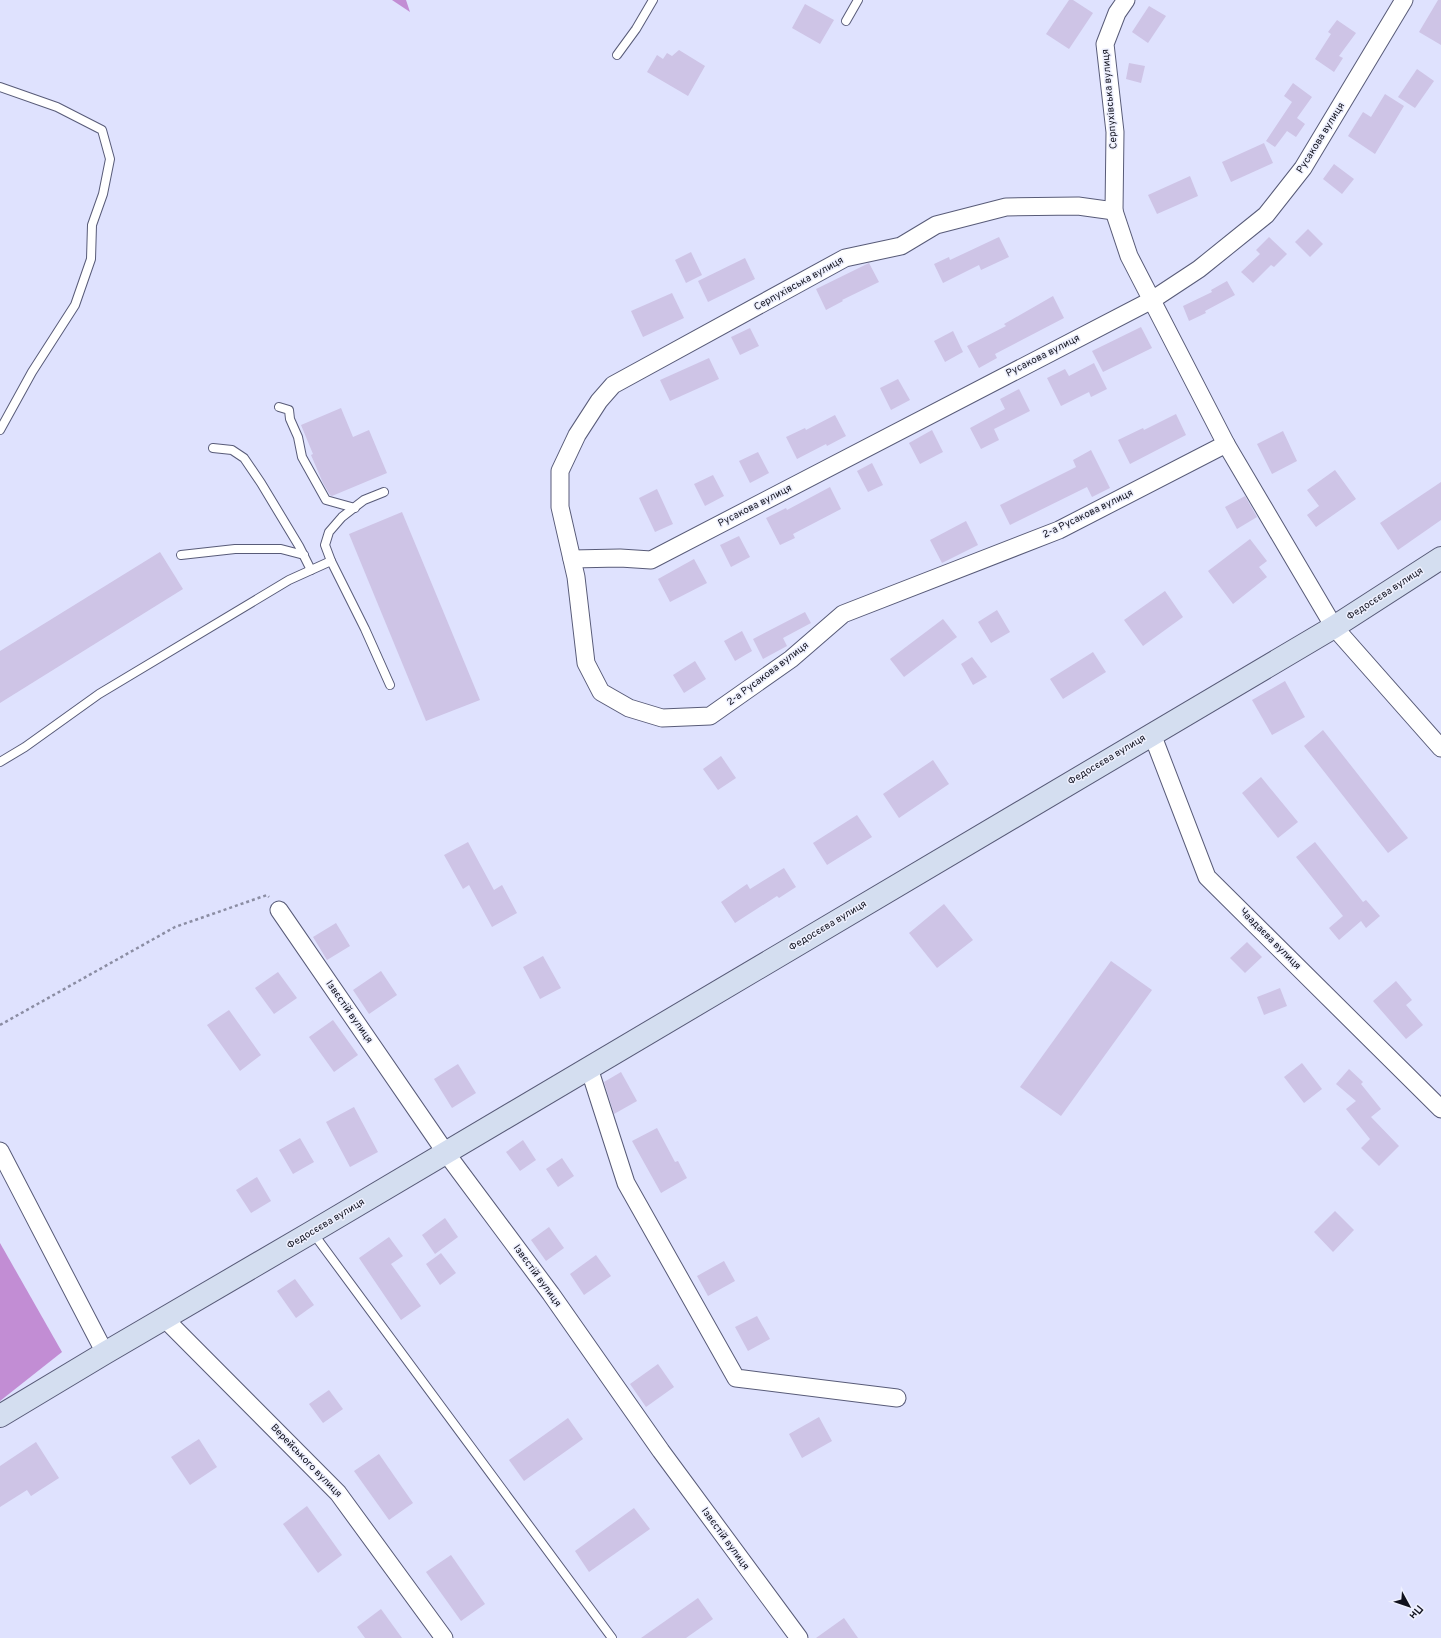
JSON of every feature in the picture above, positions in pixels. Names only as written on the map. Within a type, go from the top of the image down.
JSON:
[{"type":"main road","name":"Федосєєва вулиця","points":[[0,1416],[1334,627],[1441,558]]},
{"type":"street","name":"Серпухівська вулиця","points":[[613,385],[845,258],[901,246],[936,225],[1006,207],[1078,206],[1114,211],[1115,132],[1105,44],[1117,13],[1126,0]]},
{"type":"street","name":"Русакова вулиця","points":[[572,559],[620,558],[651,560],[1152,300],[1199,269],[1266,215],[1303,168],[1404,0]]},
{"type":"street","points":[[1114,211],[1129,256],[1226,444],[1334,627],[1441,748]]},
{"type":"street","name":"2-а Русакова вулиця","points":[[613,385],[599,401],[577,435],[560,470],[560,507],[576,577],[586,663],[601,692],[629,708],[662,718],[710,716],[791,659],[843,614],[1059,530],[1226,444]]},
{"type":"street","name":"Чаадаєва вулиця","points":[[1152,734],[1207,877],[1441,1109]]},
{"type":"street","name":"Ізвєстій вулиця","points":[[279,910],[446,1153],[551,1294],[660,1451],[798,1638]]},
{"type":"street","points":[[589,1068],[626,1183],[736,1378],[897,1398]]},
{"type":"street","points":[[0,1151],[105,1353]]},
{"type":"street","name":"Верейського вулиця","points":[[165,1319],[338,1493],[444,1638]]},
{"type":"lane","points":[[617,54],[636,29],[654,0]]},
{"type":"lane","points":[[846,21],[858,0]]},
{"type":"lane","points":[[0,87],[57,106],[102,130],[110,159],[103,194],[92,226],[91,259],[75,305],[32,372],[0,430]]},
{"type":"lane","points":[[279,407],[289,410],[290,419],[298,437],[302,457],[326,500],[355,508]]},
{"type":"lane","points":[[213,448],[232,450],[244,458],[261,482],[304,555],[311,570]]},
{"type":"lane","points":[[384,492],[364,500],[342,517],[329,532],[325,544],[331,561],[365,629],[390,685]]},
{"type":"lane","points":[[181,554],[235,549],[281,549],[304,555]]},
{"type":"lane","points":[[0,762],[25,747],[99,694],[289,580],[331,561]]},
{"type":"lane","points":[[312,1232],[612,1638]]},
{"type":"path","points":[[0,1025],[175,928],[267,895],[279,910]]},
{"type":"shaded area","points":[[392,0],[406,0],[410,12]]},
{"type":"shaded area","points":[[0,1243],[62,1352],[0,1401]]},
{"type":"building","points":[[1069,0],[1073,0],[1093,13],[1069,49],[1046,34]]},
{"type":"building","points":[[1438,0],[1441,0],[1441,45],[1419,32]]},
{"type":"building","points":[[805,4],[834,20],[820,44],[792,28]]},
{"type":"building","points":[[1149,6],[1166,16],[1148,43],[1132,32]]},
{"type":"building","points":[[1337,20],[1356,33],[1339,56],[1343,58],[1334,72],[1315,59],[1331,34],[1328,32]]},
{"type":"building","points":[[679,50],[705,66],[688,96],[647,72],[657,55],[663,59],[667,53],[672,56]]},
{"type":"building","points":[[1129,63],[1145,66],[1141,83],[1126,79]]},
{"type":"building","points":[[1417,69],[1434,81],[1415,108],[1398,97]]},
{"type":"building","points":[[1293,83],[1312,97],[1297,118],[1305,124],[1296,137],[1287,131],[1275,147],[1266,141],[1292,102],[1284,96]]},
{"type":"building","points":[[1385,94],[1404,106],[1375,154],[1348,136],[1363,112],[1371,117]]},
{"type":"building","points":[[1264,143],[1273,163],[1231,182],[1222,162]]},
{"type":"building","points":[[1334,164],[1354,179],[1342,194],[1323,179]]},
{"type":"building","points":[[1190,176],[1198,196],[1157,214],[1148,195]]},
{"type":"building","points":[[1308,229],[1323,244],[1310,257],[1295,242]]},
{"type":"building","points":[[999,237],[1009,257],[981,270],[979,265],[943,283],[934,264],[949,257],[950,260]]},
{"type":"building","points":[[1269,237],[1287,254],[1274,267],[1271,265],[1253,283],[1241,272],[1260,254],[1256,250]]},
{"type":"building","points":[[691,252],[702,275],[686,283],[675,260]]},
{"type":"building","points":[[745,258],[755,279],[708,302],[698,281]]},
{"type":"building","points":[[869,263],[879,282],[842,300],[843,301],[826,310],[816,289]]},
{"type":"building","points":[[1227,281],[1235,295],[1205,311],[1206,313],[1189,321],[1183,306],[1212,292],[1211,290]]},
{"type":"building","points":[[672,293],[684,318],[643,337],[631,311]]},
{"type":"building","points":[[1053,296],[1064,318],[995,354],[997,358],[979,368],[967,346],[1006,326],[1004,324]]},
{"type":"building","points":[[1141,327],[1152,348],[1103,372],[1092,351]]},
{"type":"building","points":[[750,328],[759,346],[740,355],[731,337]]},
{"type":"building","points":[[953,331],[963,352],[945,362],[934,341]]},
{"type":"building","points":[[709,358],[719,379],[670,401],[660,380]]},
{"type":"building","points":[[1094,363],[1107,389],[1091,397],[1089,392],[1061,406],[1047,378],[1065,369],[1069,376]]},
{"type":"building","points":[[898,379],[910,400],[891,410],[880,388]]},
{"type":"building","points":[[1019,389],[1030,411],[994,429],[999,440],[981,449],[970,428],[1005,409],[1000,399]]},
{"type":"building","points":[[341,408],[353,437],[369,430],[387,473],[332,496],[323,483],[311,455],[313,454],[301,425]]},
{"type":"building","points":[[1176,414],[1186,435],[1130,464],[1118,440],[1143,428],[1144,430]]},
{"type":"building","points":[[835,415],[846,436],[827,446],[826,444],[797,459],[786,437],[805,428],[806,430]]},
{"type":"building","points":[[932,430],[943,452],[920,464],[909,443]]},
{"type":"building","points":[[1283,431],[1297,461],[1272,474],[1257,444]]},
{"type":"building","points":[[1091,450],[1110,488],[1092,497],[1087,487],[1010,525],[1000,505],[1076,467],[1073,460]]},
{"type":"building","points":[[758,452],[769,473],[750,483],[739,461]]},
{"type":"building","points":[[872,463],[883,485],[868,492],[857,471]]},
{"type":"building","points":[[1335,470],[1356,499],[1316,527],[1307,515],[1319,506],[1307,490]]},
{"type":"building","points":[[713,475],[724,496],[705,506],[694,484]]},
{"type":"building","points":[[1441,482],[1441,520],[1398,550],[1380,523]]},
{"type":"building","points":[[830,487],[841,509],[793,534],[795,538],[780,545],[766,518],[786,508],[787,510]]},
{"type":"building","points":[[657,489],[673,524],[655,532],[639,498]]},
{"type":"building","points":[[1245,496],[1257,517],[1237,529],[1225,507]]},
{"type":"building","points":[[402,512],[480,700],[426,721],[349,534]]},
{"type":"building","points":[[966,521],[978,545],[942,563],[930,540]]},
{"type":"building","points":[[739,536],[750,557],[731,567],[720,545]]},
{"type":"building","points":[[1250,539],[1267,561],[1259,567],[1267,577],[1233,604],[1208,571]]},
{"type":"building","points":[[160,552],[183,589],[0,703],[0,651]]},
{"type":"building","points":[[694,559],[707,583],[670,602],[658,579]]},
{"type":"building","points":[[1165,591],[1183,617],[1143,646],[1124,620]]},
{"type":"building","points":[[997,610],[1010,632],[991,643],[978,622]]},
{"type":"building","points":[[805,612],[811,623],[783,638],[787,646],[763,659],[753,639]]},
{"type":"building","points":[[943,619],[957,637],[904,677],[890,659]]},
{"type":"building","points":[[742,631],[752,651],[735,661],[724,641]]},
{"type":"building","points":[[1093,652],[1106,672],[1063,699],[1050,679]]},
{"type":"building","points":[[972,657],[987,677],[973,685],[961,664]]},
{"type":"building","points":[[695,661],[706,679],[684,693],[673,675]]},
{"type":"building","points":[[1285,681],[1305,717],[1272,735],[1252,700]]},
{"type":"building","points":[[1323,730],[1408,838],[1388,853],[1304,746]]},
{"type":"building","points":[[721,756],[736,778],[718,790],[703,769]]},
{"type":"building","points":[[933,760],[949,784],[899,818],[883,794]]},
{"type":"building","points":[[1261,777],[1298,822],[1278,838],[1242,793]]},
{"type":"building","points":[[857,815],[872,837],[827,865],[813,843]]},
{"type":"building","points":[[468,842],[494,890],[502,885],[517,913],[492,927],[469,885],[463,889],[444,855]]},
{"type":"building","points":[[1315,842],[1363,902],[1366,900],[1380,916],[1366,928],[1361,921],[1339,940],[1329,928],[1343,916],[1296,857]]},
{"type":"building","points":[[784,868],[796,887],[779,898],[777,896],[735,923],[721,902],[747,884],[750,889]]},
{"type":"building","points":[[944,904],[973,940],[937,968],[909,933]]},
{"type":"building","points":[[336,923],[350,946],[327,960],[313,937]]},
{"type":"building","points":[[1247,942],[1262,957],[1245,973],[1230,958]]},
{"type":"building","points":[[543,956],[561,988],[540,999],[523,967]]},
{"type":"building","points":[[1111,961],[1152,990],[1061,1116],[1020,1087]]},
{"type":"building","points":[[381,971],[397,995],[369,1014],[353,990]]},
{"type":"building","points":[[278,972],[297,998],[274,1014],[255,988]]},
{"type":"building","points":[[1396,981],[1412,1000],[1406,1005],[1423,1025],[1406,1039],[1373,1001]]},
{"type":"building","points":[[1280,988],[1287,1006],[1264,1015],[1257,997]]},
{"type":"building","points":[[229,1010],[261,1055],[240,1071],[207,1025]]},
{"type":"building","points":[[333,1020],[358,1055],[334,1072],[309,1037]]},
{"type":"building","points":[[1302,1063],[1322,1089],[1304,1103],[1284,1077]]},
{"type":"building","points":[[458,1064],[476,1093],[452,1108],[434,1079]]},
{"type":"building","points":[[1349,1069],[1363,1082],[1361,1084],[1381,1109],[1371,1117],[1399,1146],[1379,1166],[1361,1148],[1370,1139],[1346,1109],[1356,1101],[1336,1084]]},
{"type":"building","points":[[621,1072],[637,1101],[614,1114],[604,1082]]},
{"type":"building","points":[[354,1107],[378,1152],[350,1167],[326,1122]]},
{"type":"building","points":[[657,1128],[675,1162],[678,1161],[687,1178],[661,1193],[632,1141]]},
{"type":"building","points":[[300,1138],[314,1162],[293,1174],[279,1150]]},
{"type":"building","points":[[523,1140],[536,1160],[520,1171],[506,1152]]},
{"type":"building","points":[[562,1158],[574,1176],[558,1187],[546,1169]]},
{"type":"building","points":[[257,1177],[271,1201],[251,1213],[236,1190]]},
{"type":"building","points":[[1335,1211],[1354,1230],[1333,1252],[1314,1232]]},
{"type":"building","points":[[445,1218],[458,1237],[435,1254],[422,1235]]},
{"type":"building","points":[[549,1227],[564,1248],[546,1261],[531,1240]]},
{"type":"building","points":[[389,1237],[403,1256],[391,1264],[421,1306],[401,1320],[359,1258]]},
{"type":"building","points":[[441,1253],[456,1273],[440,1285],[426,1264]]},
{"type":"building","points":[[596,1255],[611,1276],[584,1295],[570,1274]]},
{"type":"building","points":[[724,1261],[735,1281],[708,1296],[697,1276]]},
{"type":"building","points":[[295,1279],[314,1305],[296,1318],[277,1291]]},
{"type":"building","points":[[757,1316],[770,1339],[748,1351],[735,1327]]},
{"type":"building","points":[[658,1364],[674,1387],[646,1407],[630,1384]]},
{"type":"building","points":[[329,1390],[343,1409],[323,1423],[309,1404]]},
{"type":"building","points":[[819,1417],[832,1441],[802,1458],[789,1434]]},
{"type":"building","points":[[568,1418],[583,1439],[524,1481],[509,1460]]},
{"type":"building","points":[[199,1439],[217,1467],[190,1485],[171,1457]]},
{"type":"building","points":[[36,1442],[59,1478],[31,1496],[27,1490],[0,1507],[0,1466]]},
{"type":"building","points":[[379,1454],[413,1503],[389,1520],[354,1471]]},
{"type":"building","points":[[307,1506],[342,1555],[318,1573],[283,1524]]},
{"type":"building","points":[[634,1508],[650,1529],[589,1572],[575,1551]]},
{"type":"building","points":[[451,1555],[485,1604],[461,1621],[426,1572]]},
{"type":"building","points":[[698,1598],[713,1619],[686,1638],[641,1638]]},
{"type":"building","points":[[381,1609],[402,1638],[365,1638],[357,1627]]},
{"type":"building","points":[[844,1618],[858,1638],[816,1638]]}]
